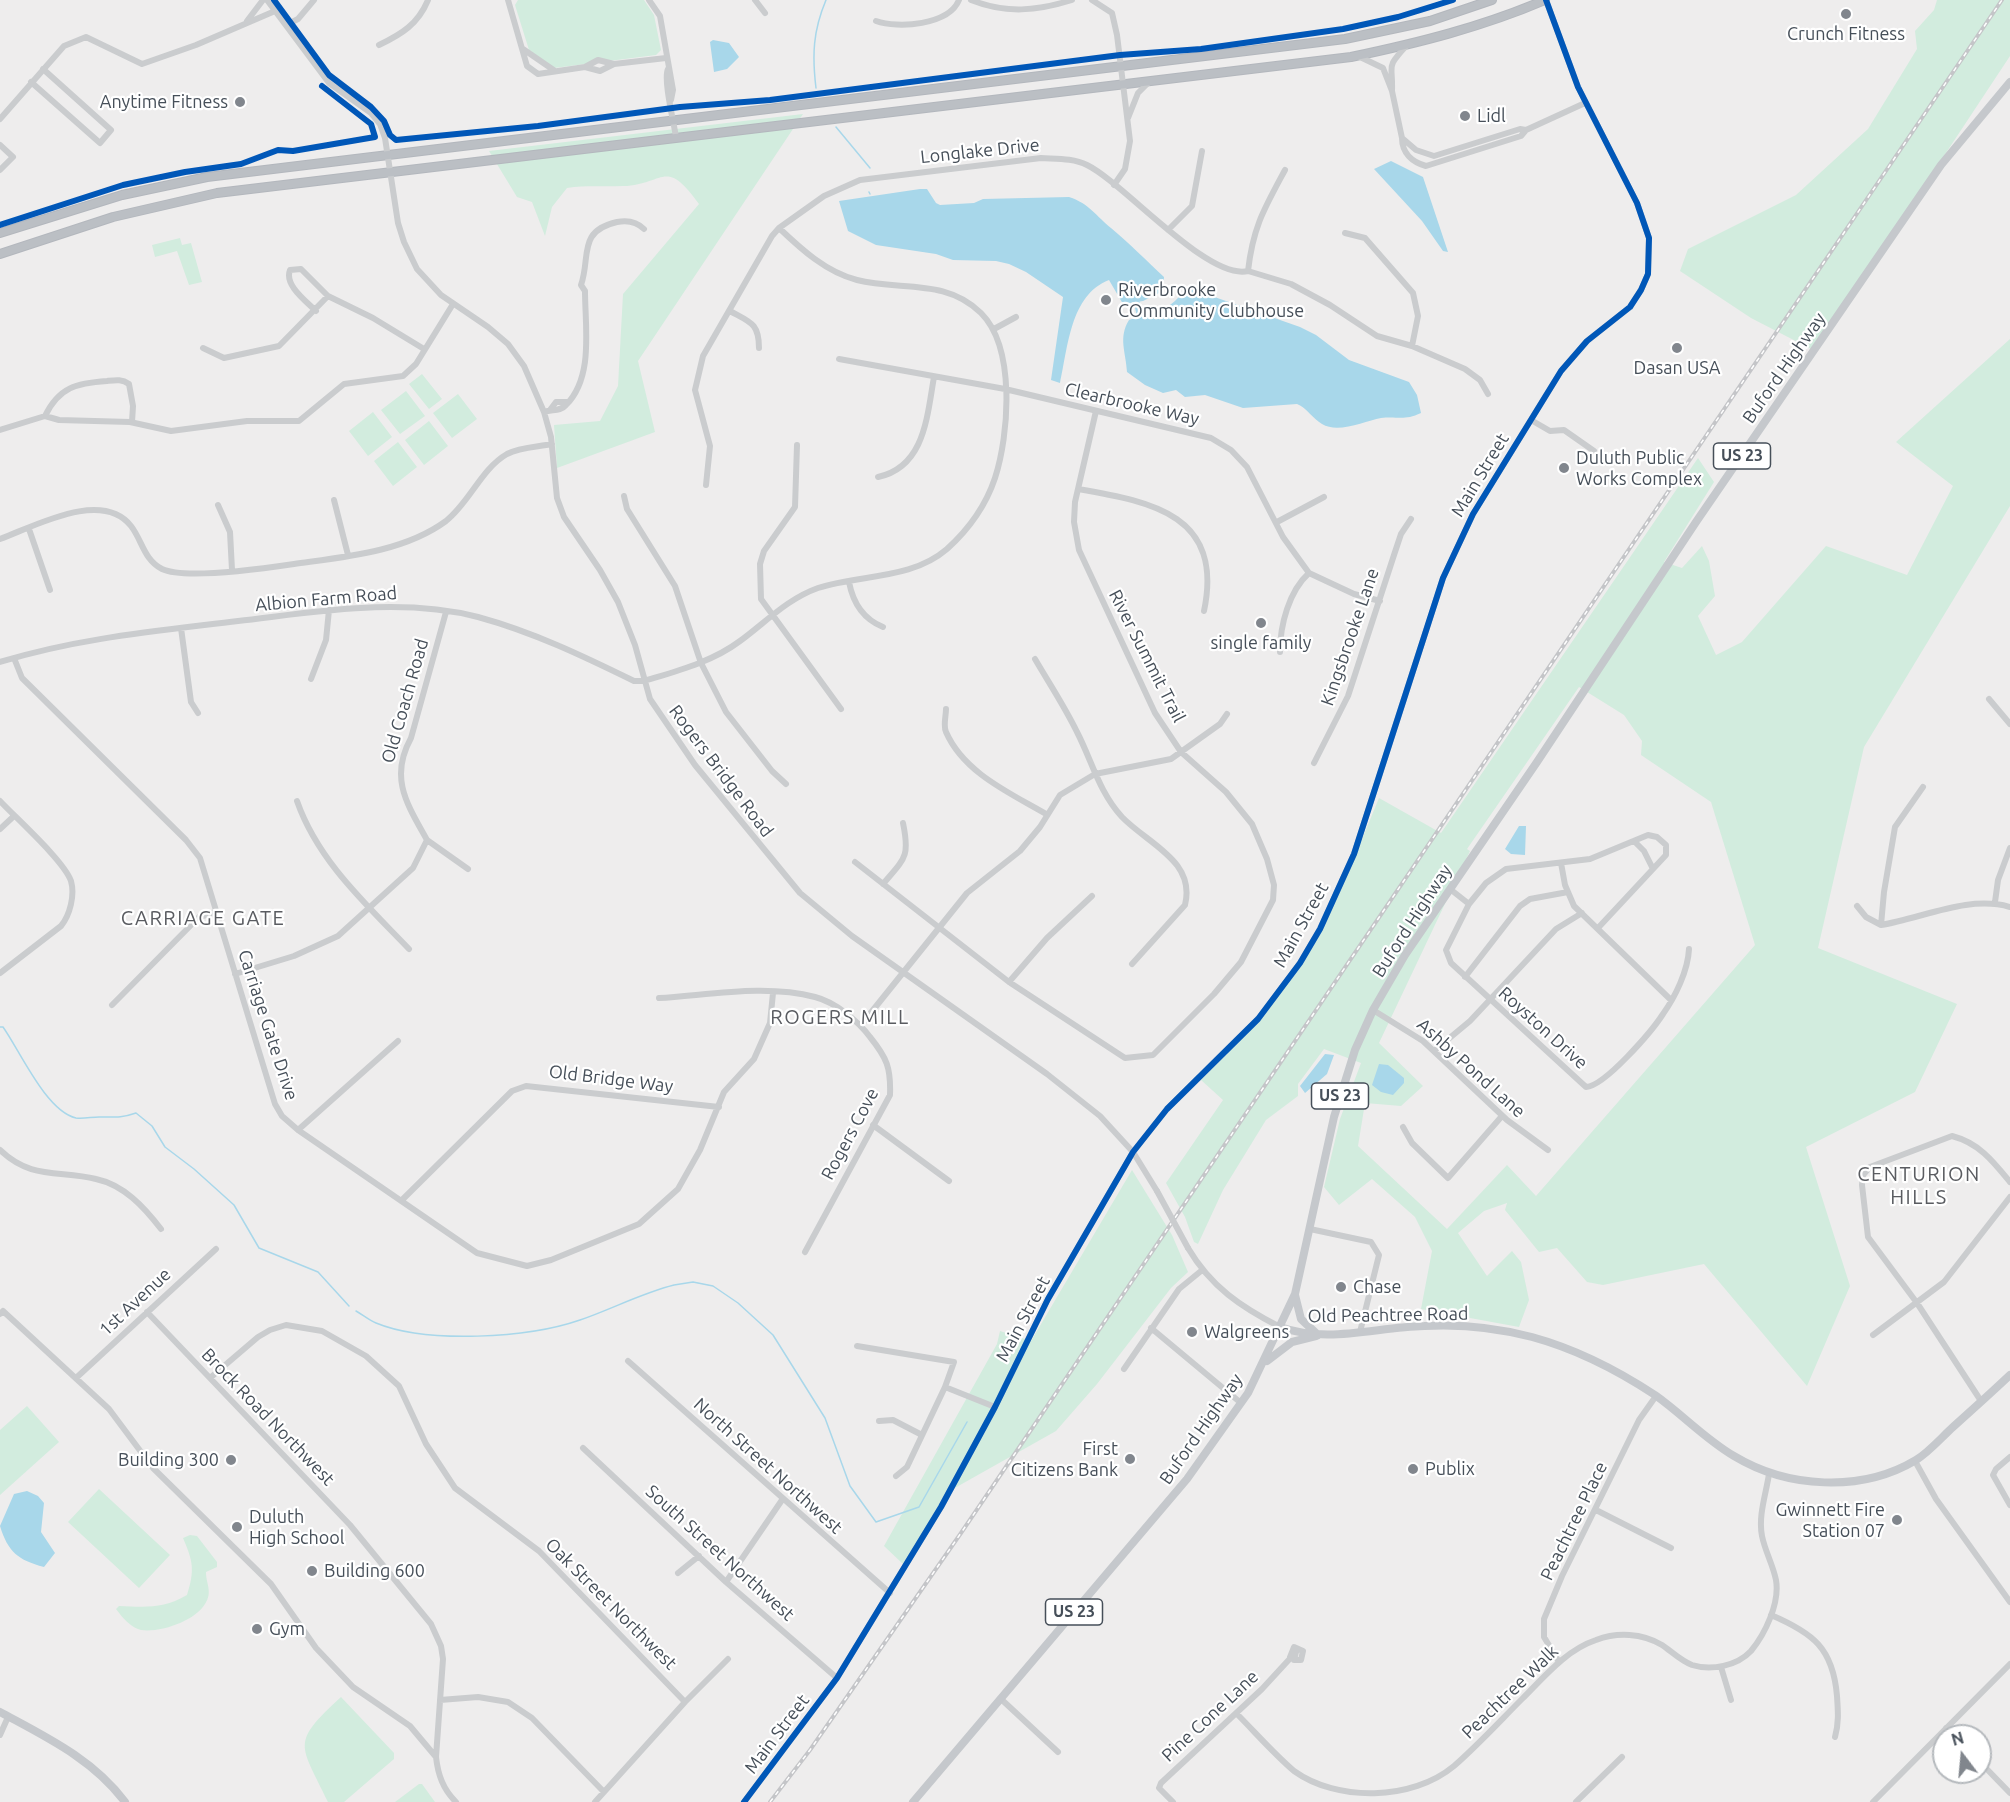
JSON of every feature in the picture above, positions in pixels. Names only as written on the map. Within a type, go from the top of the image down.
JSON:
[{"type":"highway","points":[[0,233],[105,199],[188,180],[1345,39],[1430,21],[1492,0]]},
{"type":"highway","points":[[0,254],[170,202],[217,193],[1357,56],[1486,24],[1546,0]]},
{"type":"main road","name":"Buford Highway","points":[[913,1802],[1187,1479],[1241,1403],[1262,1366],[1295,1294],[1334,1117],[1355,1050],[1373,1010],[1405,955],[1696,522],[1941,165],[2010,82]]},
{"type":"main road","points":[[1262,1366],[1280,1349],[1318,1335],[1301,1319],[1295,1294]]},
{"type":"main road","name":"Old Peachtree Road","points":[[1280,1327],[1318,1335],[1426,1325],[1482,1328],[1532,1338],[1596,1361],[1656,1396],[1734,1456],[1769,1474],[1816,1482],[1852,1482],[1883,1474],[1915,1461]]},
{"type":"main road","points":[[1915,1461],[2010,1375]]},
{"type":"main road","points":[[0,1712],[88,1764],[112,1785],[125,1802]]},
{"type":"street","name":"Rogers Bridge Road","points":[[265,0],[328,83],[370,113],[380,124],[391,173],[398,223],[404,242],[417,268],[453,304],[488,327],[508,344],[524,366],[547,411],[554,476],[561,507],[618,602],[635,645],[644,681],[653,704],[682,747],[781,873],[800,893],[852,936],[1100,1116],[1132,1152],[1202,1271],[1229,1298],[1280,1327]]},
{"type":"street","points":[[247,22],[265,0]]},
{"type":"street","points":[[286,26],[298,19],[314,0]]},
{"type":"street","points":[[379,45],[412,26],[421,16],[428,0]]},
{"type":"street","points":[[649,0],[660,16],[668,69],[665,74],[676,137]]},
{"type":"street","points":[[755,0],[765,13]]},
{"type":"street","points":[[876,21],[897,25],[934,19],[951,11],[959,0]]},
{"type":"street","points":[[971,0],[993,7],[1024,11],[1072,0]]},
{"type":"street","points":[[1092,0],[1112,13],[1115,19],[1129,158],[1114,185]]},
{"type":"street","name":"Main Street","points":[[744,1802],[837,1678],[890,1593],[941,1507],[995,1407],[1021,1350],[1132,1152],[1167,1109],[1258,1019],[1286,983],[1320,929],[1354,854],[1443,578],[1473,514],[1571,357],[1630,306],[1641,290],[1648,274],[1649,238],[1637,204],[1585,103],[1546,0]]},
{"type":"street","points":[[510,2],[527,66],[532,71],[538,74],[585,67],[598,60],[614,64]]},
{"type":"street","points":[[0,119],[64,46],[86,37],[142,64],[196,45],[275,11]]},
{"type":"street","points":[[1407,45],[1391,63],[1389,72],[1402,138],[1408,156],[1418,164],[1426,166],[1521,136],[1526,130],[1585,103]]},
{"type":"street","points":[[522,49],[555,71]]},
{"type":"street","points":[[1357,56],[1383,68],[1392,91]]},
{"type":"street","points":[[585,67],[600,71],[614,64],[666,58]]},
{"type":"street","points":[[31,82],[100,143],[111,130],[43,69]]},
{"type":"street","points":[[1127,122],[1138,93],[1149,82]]},
{"type":"street","points":[[1402,138],[1416,150],[1434,156],[1520,129],[1526,130]]},
{"type":"street","points":[[0,145],[13,157],[0,170]]},
{"type":"street","points":[[1168,230],[1192,206],[1202,151]]},
{"type":"street","name":"Longlake Drive","points":[[706,485],[710,446],[697,400],[695,382],[703,356],[779,228],[824,196],[860,180],[1041,158],[1068,159],[1086,165],[1168,230],[1226,269],[1241,273],[1248,271],[1291,284],[1330,304],[1377,336],[1412,346],[1465,369],[1480,380],[1488,394]]},
{"type":"street","points":[[1248,271],[1252,238],[1263,210],[1285,170]]},
{"type":"street","points":[[547,411],[552,405],[568,402],[583,378],[585,291],[588,286],[585,279],[587,242],[603,226],[621,222],[639,224],[644,229]]},
{"type":"street","points":[[644,681],[701,663],[740,641],[771,614],[818,588],[891,574],[918,566],[946,550],[972,523],[995,478],[1004,424],[1004,358],[994,329],[981,312],[946,292],[904,284],[870,283],[837,272],[807,254],[779,228]]},
{"type":"street","points":[[1345,232],[1365,238],[1413,293],[1418,316],[1412,346]]},
{"type":"street","points":[[316,311],[290,283],[287,276],[290,270],[301,269],[328,296],[373,318],[424,349]]},
{"type":"street","points":[[203,348],[224,358],[279,346],[316,311],[328,296]]},
{"type":"street","points":[[0,430],[45,416],[59,420],[132,422],[171,431],[256,421],[298,421],[344,384],[403,375],[416,364],[453,304]]},
{"type":"street","points":[[730,311],[756,328],[759,333],[759,348]]},
{"type":"street","points":[[994,329],[1016,317]]},
{"type":"street","name":"Clearbrooke Way","points":[[839,359],[1005,389],[1182,429],[1211,438],[1232,450],[1247,467],[1283,537],[1309,573],[1326,583],[1380,601]]},
{"type":"street","points":[[878,477],[889,475],[906,465],[919,446],[934,377]]},
{"type":"street","points":[[45,416],[52,402],[80,383],[118,380],[129,384],[133,405],[132,422]]},
{"type":"street","name":"River Summit Trail","points":[[855,862],[1009,982],[1125,1058],[1140,1059],[1153,1055],[1241,962],[1273,900],[1274,885],[1267,859],[1252,824],[1226,792],[1181,752],[1155,713],[1079,550],[1074,522],[1078,489],[1096,411]]},
{"type":"street","points":[[1531,420],[1550,431],[1564,430],[1594,451]]},
{"type":"street","points":[[0,539],[76,512],[97,508],[111,510],[132,527],[150,560],[163,570],[183,573],[292,565],[401,543],[423,535],[446,520],[461,506],[494,464],[509,454],[552,444]]},
{"type":"street","points":[[797,445],[795,507],[764,551],[760,564],[761,599],[841,710]]},
{"type":"street","points":[[1078,489],[1152,507],[1177,519],[1187,527],[1199,540],[1206,556],[1210,585],[1204,611]]},
{"type":"street","points":[[624,496],[627,509],[652,545],[682,602],[701,663],[738,730],[786,784]]},
{"type":"street","points":[[1277,522],[1324,497]]},
{"type":"street","points":[[334,500],[348,555]]},
{"type":"street","points":[[218,505],[230,532],[232,570]]},
{"type":"street","name":"Kingsbrooke Lane","points":[[1314,763],[1348,696],[1401,534],[1411,519]]},
{"type":"street","points":[[29,529],[50,590]]},
{"type":"street","points":[[1280,652],[1280,639],[1288,607],[1309,573]]},
{"type":"street","points":[[849,582],[860,610],[869,622],[884,627]]},
{"type":"street","name":"Albion Farm Road","points":[[0,662],[68,643],[329,610],[373,607],[446,612],[477,617],[533,634],[634,681],[644,681]]},
{"type":"street","points":[[311,679],[326,640],[329,610]]},
{"type":"street","name":"Old Coach Road","points":[[427,840],[399,779],[401,755],[411,738],[446,612]]},
{"type":"street","points":[[182,628],[190,702],[198,713]]},
{"type":"street","name":"Carriage Gate Drive","points":[[14,658],[22,678],[186,840],[200,858],[275,1104],[282,1116],[298,1130],[477,1253],[527,1266],[551,1260],[639,1224],[659,1208],[678,1189],[700,1150],[724,1092],[754,1059],[770,1023],[773,993]]},
{"type":"street","points":[[1035,659],[1078,732],[1105,797],[1124,819],[1176,864],[1188,884],[1185,905],[1132,964]]},
{"type":"street","points":[[1989,699],[2010,724]]},
{"type":"street","points":[[946,709],[945,731],[969,765],[994,785],[1046,814]]},
{"type":"street","points":[[861,1025],[967,892],[1020,850],[1040,827],[1046,814],[1060,795],[1095,774],[1171,759],[1220,724],[1227,714]]},
{"type":"street","points":[[1881,925],[1895,827],[1923,787]]},
{"type":"street","points":[[0,801],[64,869],[72,891],[68,915],[61,926],[0,973]]},
{"type":"street","points":[[297,801],[312,838],[369,907],[409,949]]},
{"type":"street","points":[[0,829],[14,816]]},
{"type":"street","points":[[883,884],[903,861],[908,846],[903,823]]},
{"type":"street","name":"Royston Drive","points":[[1598,928],[1666,855],[1666,845],[1652,835],[1590,860],[1506,869],[1486,883],[1469,904],[1446,950],[1450,963],[1586,1087],[1606,1079],[1662,1016],[1688,961],[1689,950]]},
{"type":"street","points":[[235,974],[316,948],[338,936],[413,868],[427,840],[468,869]]},
{"type":"street","points":[[1634,841],[1648,856],[1653,869]]},
{"type":"street","points":[[1995,902],[1998,880],[2010,848]]},
{"type":"street","points":[[1560,863],[1574,906],[1671,1000]]},
{"type":"street","points":[[1450,889],[1469,904]]},
{"type":"street","points":[[1465,976],[1520,906],[1530,899],[1568,892]]},
{"type":"street","points":[[1009,982],[1047,938],[1092,896]]},
{"type":"street","points":[[1857,906],[1866,917],[1881,925],[1956,906],[1995,902],[2010,907]]},
{"type":"street","points":[[112,1005],[199,917],[217,912]]},
{"type":"street","points":[[1434,1051],[1490,1000],[1556,929],[1582,913]]},
{"type":"street","name":"Rogers Cove","points":[[659,998],[773,993],[816,997],[861,1025],[881,1050],[891,1071],[890,1095],[805,1252]]},
{"type":"street","name":"Ashby Pond Lane","points":[[1373,1010],[1398,1024],[1434,1051],[1502,1116],[1548,1150]]},
{"type":"street","points":[[298,1130],[398,1041]]},
{"type":"street","name":"Old Bridge Way","points":[[401,1201],[512,1091],[526,1086],[719,1107]]},
{"type":"street","points":[[1403,1127],[1412,1143],[1448,1178],[1502,1116]]},
{"type":"street","points":[[873,1125],[949,1180]]},
{"type":"street","points":[[1981,1401],[1917,1303],[1868,1237],[1863,1199],[1863,1174],[1870,1167],[1952,1136],[1976,1146],[1991,1158],[2010,1182]]},
{"type":"street","points":[[0,1150],[18,1165],[47,1175],[95,1178],[112,1184],[144,1207],[161,1229]]},
{"type":"street","points":[[1873,1335],[1944,1282],[2010,1197]]},
{"type":"street","points":[[1310,1229],[1371,1242],[1379,1255],[1360,1332]]},
{"type":"street","name":"1st Avenue","points":[[76,1378],[216,1249]]},
{"type":"street","points":[[1124,1369],[1179,1289],[1202,1271]]},
{"type":"street","points":[[2,1312],[109,1409],[153,1468],[271,1584],[316,1648],[353,1687],[410,1726],[436,1757]]},
{"type":"street","name":"Brock Road Northwest","points":[[147,1312],[350,1525],[431,1624],[441,1646],[442,1659],[436,1757],[444,1786],[456,1802]]},
{"type":"street","name":"Oak Street Northwest","points":[[210,1378],[258,1337],[270,1330],[286,1326],[321,1331],[366,1356],[399,1386],[426,1444],[455,1488],[539,1551],[685,1701]]},
{"type":"street","points":[[1151,1328],[1241,1403]]},
{"type":"street","points":[[857,1346],[954,1362],[945,1387],[907,1467],[896,1476]]},
{"type":"street","name":"North Street Northwest","points":[[628,1360],[782,1500],[890,1593]]},
{"type":"street","points":[[945,1387],[995,1407]]},
{"type":"street","name":"Peachtree Place","points":[[1559,1662],[1544,1637],[1544,1618],[1639,1420],[1656,1396]]},
{"type":"street","points":[[879,1421],[893,1420],[921,1435]]},
{"type":"street","name":"South Street Northwest","points":[[583,1448],[726,1582],[837,1678]]},
{"type":"street","points":[[2010,1457],[1996,1469],[1993,1475],[2010,1505]]},
{"type":"street","points":[[1915,1461],[1936,1500],[2010,1602]]},
{"type":"street","points":[[1731,1700],[1721,1667],[1749,1653],[1771,1615],[1776,1580],[1762,1535],[1762,1510],[1769,1474]]},
{"type":"street","points":[[726,1582],[782,1500]]},
{"type":"street","points":[[1596,1510],[1671,1548]]},
{"type":"street","points":[[678,1573],[699,1556]]},
{"type":"street","points":[[1771,1615],[1800,1628],[1816,1641],[1829,1658],[1835,1676],[1838,1708],[1839,1722],[1835,1737]]},
{"type":"street","name":"Peachtree Walk","points":[[1236,1713],[1295,1772],[1321,1787],[1354,1795],[1385,1795],[1425,1782],[1453,1767],[1559,1662],[1595,1640],[1628,1634],[1660,1644],[1691,1665],[1721,1667]]},
{"type":"street","name":"Pine Cone Lane","points":[[1173,1802],[1159,1788],[1161,1783],[1236,1713],[1296,1652]]},
{"type":"street","points":[[595,1802],[685,1701],[728,1659]]},
{"type":"street","points":[[1950,1724],[2010,1664]]},
{"type":"street","points":[[440,1700],[478,1697],[508,1702],[532,1718],[604,1792]]},
{"type":"street","points":[[1001,1699],[1058,1752]]},
{"type":"street","points":[[0,1722],[8,1716]]},
{"type":"street","points":[[0,1735],[8,1716]]},
{"type":"street","points":[[1874,1802],[1932,1742]]},
{"type":"street","points":[[1576,1802],[1622,1756]]},
{"type":"street","points":[[1992,1775],[2010,1794]]},
{"type":"green space","points":[[518,0],[644,0],[654,15],[661,50],[656,55],[554,68],[529,50],[515,5]]},
{"type":"green space","points":[[1937,0],[2010,0],[2010,56],[1815,351],[1751,318],[1680,271],[1688,249],[1796,195],[1868,129],[1917,49],[1915,31],[1934,10]]},
{"type":"green space","points":[[803,114],[638,361],[655,432],[557,468],[554,425],[600,421],[618,386],[623,294],[699,204],[688,189],[671,177],[637,185],[567,188],[552,207],[545,236],[532,202],[517,197],[489,151]]},
{"type":"green space","points":[[180,238],[182,245],[191,243],[202,282],[189,285],[177,251],[155,257],[152,245]]},
{"type":"green space","points":[[2010,339],[2010,506],[1864,747],[1818,948],[1957,1004],[1915,1092],[1806,1147],[1850,1286],[1807,1386],[1704,1264],[1603,1285],[1587,1282],[1557,1248],[1539,1252],[1505,1210],[1507,1203],[1484,1211],[1458,1233],[1487,1276],[1512,1251],[1521,1262],[1529,1300],[1519,1327],[1421,1309],[1432,1251],[1415,1217],[1372,1179],[1339,1205],[1324,1187],[1340,1119],[1361,1063],[1324,1049],[1298,1084],[1298,1096],[1266,1120],[1223,1190],[1198,1244],[1194,1242],[1185,1217],[1166,1183],[1223,1100],[1201,1080],[1250,1031],[1288,984],[1353,861],[1379,798],[1441,833],[1698,458],[1714,482],[1664,562],[1682,568],[1702,546],[1709,561],[1715,596],[1698,616],[1716,655],[1742,642],[1826,546],[1907,575],[1953,486],[1896,442]],"holes":[[[1579,687],[1624,715],[1642,741],[1641,755],[1711,802],[1755,945],[1536,1196],[1507,1165],[1447,1229],[1358,1146],[1365,1103],[1401,1106],[1423,1086],[1379,1043],[1470,851],[1467,849]]]},
{"type":"green space","points":[[422,374],[442,399],[429,409],[409,384]]},
{"type":"green space","points":[[406,391],[425,416],[400,434],[381,410]]},
{"type":"green space","points":[[458,394],[477,419],[452,438],[433,413]]},
{"type":"green space","points":[[373,412],[392,437],[368,456],[349,431]]},
{"type":"green space","points":[[429,421],[448,446],[424,465],[405,440]]},
{"type":"green space","points":[[398,442],[417,467],[393,486],[374,461]]},
{"type":"green space","points":[[1132,1170],[1172,1235],[1188,1272],[1171,1288],[1097,1384],[1056,1431],[953,1489],[904,1565],[884,1546],[997,1344],[1000,1331],[1031,1341]]},
{"type":"green space","points":[[27,1406],[59,1442],[0,1495],[0,1430]]},
{"type":"green space","points":[[99,1489],[170,1555],[139,1588],[68,1522]]},
{"type":"green space","points":[[190,1535],[197,1536],[217,1562],[217,1567],[206,1572],[209,1592],[205,1604],[193,1616],[167,1628],[141,1630],[134,1627],[116,1609],[119,1606],[162,1605],[187,1595],[192,1566],[183,1538]]},
{"type":"green space","points":[[341,1697],[394,1753],[394,1759],[344,1802],[328,1802],[306,1755],[305,1745],[307,1735],[314,1725]]},
{"type":"green space","points":[[422,1784],[435,1802],[395,1802]]},
{"type":"water","points":[[713,40],[729,43],[739,57],[727,69],[714,72],[710,42]]},
{"type":"water","points":[[1391,161],[1423,177],[1448,252],[1443,251],[1422,221],[1374,169]]},
{"type":"water","points":[[927,189],[936,203],[940,205],[974,203],[983,199],[1069,197],[1092,211],[1164,277],[1163,291],[1143,301],[1123,304],[1109,280],[1096,287],[1078,310],[1060,383],[1051,380],[1063,297],[1026,272],[1009,264],[996,261],[953,260],[936,254],[876,245],[848,231],[839,201]]},
{"type":"water","points":[[1186,287],[1300,327],[1316,335],[1349,360],[1409,382],[1417,395],[1421,413],[1410,417],[1381,418],[1336,428],[1322,424],[1297,404],[1243,408],[1205,395],[1185,397],[1176,390],[1163,393],[1145,385],[1127,372],[1123,339],[1126,327],[1129,320],[1168,306],[1181,295]]},
{"type":"water","points":[[1519,826],[1526,826],[1525,855],[1511,854],[1505,849]]},
{"type":"water","points":[[1325,1054],[1334,1055],[1327,1074],[1305,1093],[1300,1086]]},
{"type":"water","points":[[1379,1064],[1388,1065],[1404,1078],[1404,1083],[1393,1095],[1381,1092],[1372,1085]]},
{"type":"water","points":[[27,1491],[38,1496],[44,1503],[41,1532],[55,1553],[44,1567],[15,1554],[0,1526],[14,1494]]},
{"type":"waterway","points":[[816,88],[815,43],[818,22],[826,0]]},
{"type":"waterway","points":[[836,127],[870,168]]},
{"type":"waterway","points":[[1137,303],[1140,316]]},
{"type":"waterway","points":[[0,1027],[3,1027],[44,1092],[65,1113],[76,1118],[118,1117],[136,1113],[152,1126],[165,1147],[194,1169],[234,1205],[259,1248],[318,1272],[349,1306]]},
{"type":"waterway","points":[[356,1311],[376,1323],[397,1330],[422,1334],[478,1336],[533,1331],[558,1326],[674,1285],[693,1282],[713,1286],[738,1303],[773,1335],[825,1418],[850,1486],[876,1522],[919,1507],[967,1422]]},
{"type":"railway","points":[[770,1802],[810,1750],[961,1533],[2002,0]]},
{"type":"cycle path","points":[[274,0],[329,75],[371,107],[384,121],[390,135],[396,140],[538,126],[680,107],[770,100],[1120,55],[1201,49],[1343,29],[1398,17],[1453,0]]},
{"type":"cycle path","points":[[744,1802],[837,1678],[941,1507],[995,1407],[1048,1299],[1133,1152],[1167,1109],[1258,1019],[1300,963],[1320,929],[1354,854],[1443,578],[1473,514],[1561,371],[1587,341],[1630,307],[1641,290],[1648,274],[1649,238],[1637,203],[1578,87],[1546,0]]},
{"type":"cycle path","points":[[0,225],[123,185],[185,172],[241,164],[278,150],[293,151],[375,137],[371,124],[322,86]]},
{"type":"place","name":"Crunch Fitness","points":[[1846,14]]},
{"type":"place","name":"Anytime Fitness","points":[[240,102]]},
{"type":"place","name":"Lidl","points":[[1465,116]]},
{"type":"place","name":"Riverbrooke COmmunity Clubhouse","points":[[1106,300]]},
{"type":"place","name":"Dasan USA","points":[[1677,348]]},
{"type":"place","name":"Duluth Public Works Complex","points":[[1564,468]]},
{"type":"place","name":"single family","points":[[1261,623]]},
{"type":"place","name":"Chase","points":[[1341,1287]]},
{"type":"place","name":"Walgreens","points":[[1192,1332]]},
{"type":"place","name":"First Citizens Bank","points":[[1130,1459]]},
{"type":"place","name":"Building 300","points":[[231,1460]]},
{"type":"place","name":"Publix","points":[[1413,1469]]},
{"type":"place","name":"Gwinnett Fire Station 07","points":[[1897,1520]]},
{"type":"place","name":"Duluth High School","points":[[237,1527]]},
{"type":"place","name":"Building 600","points":[[312,1571]]},
{"type":"place","name":"Gym","points":[[257,1629]]},
{"type":"district","name":"CARRIAGE GATE","points":[[203,918]]},
{"type":"district","name":"ROGERS MILL","points":[[840,1017]]},
{"type":"district","name":"CENTURION HILLS","points":[[1919,1186]]}]
